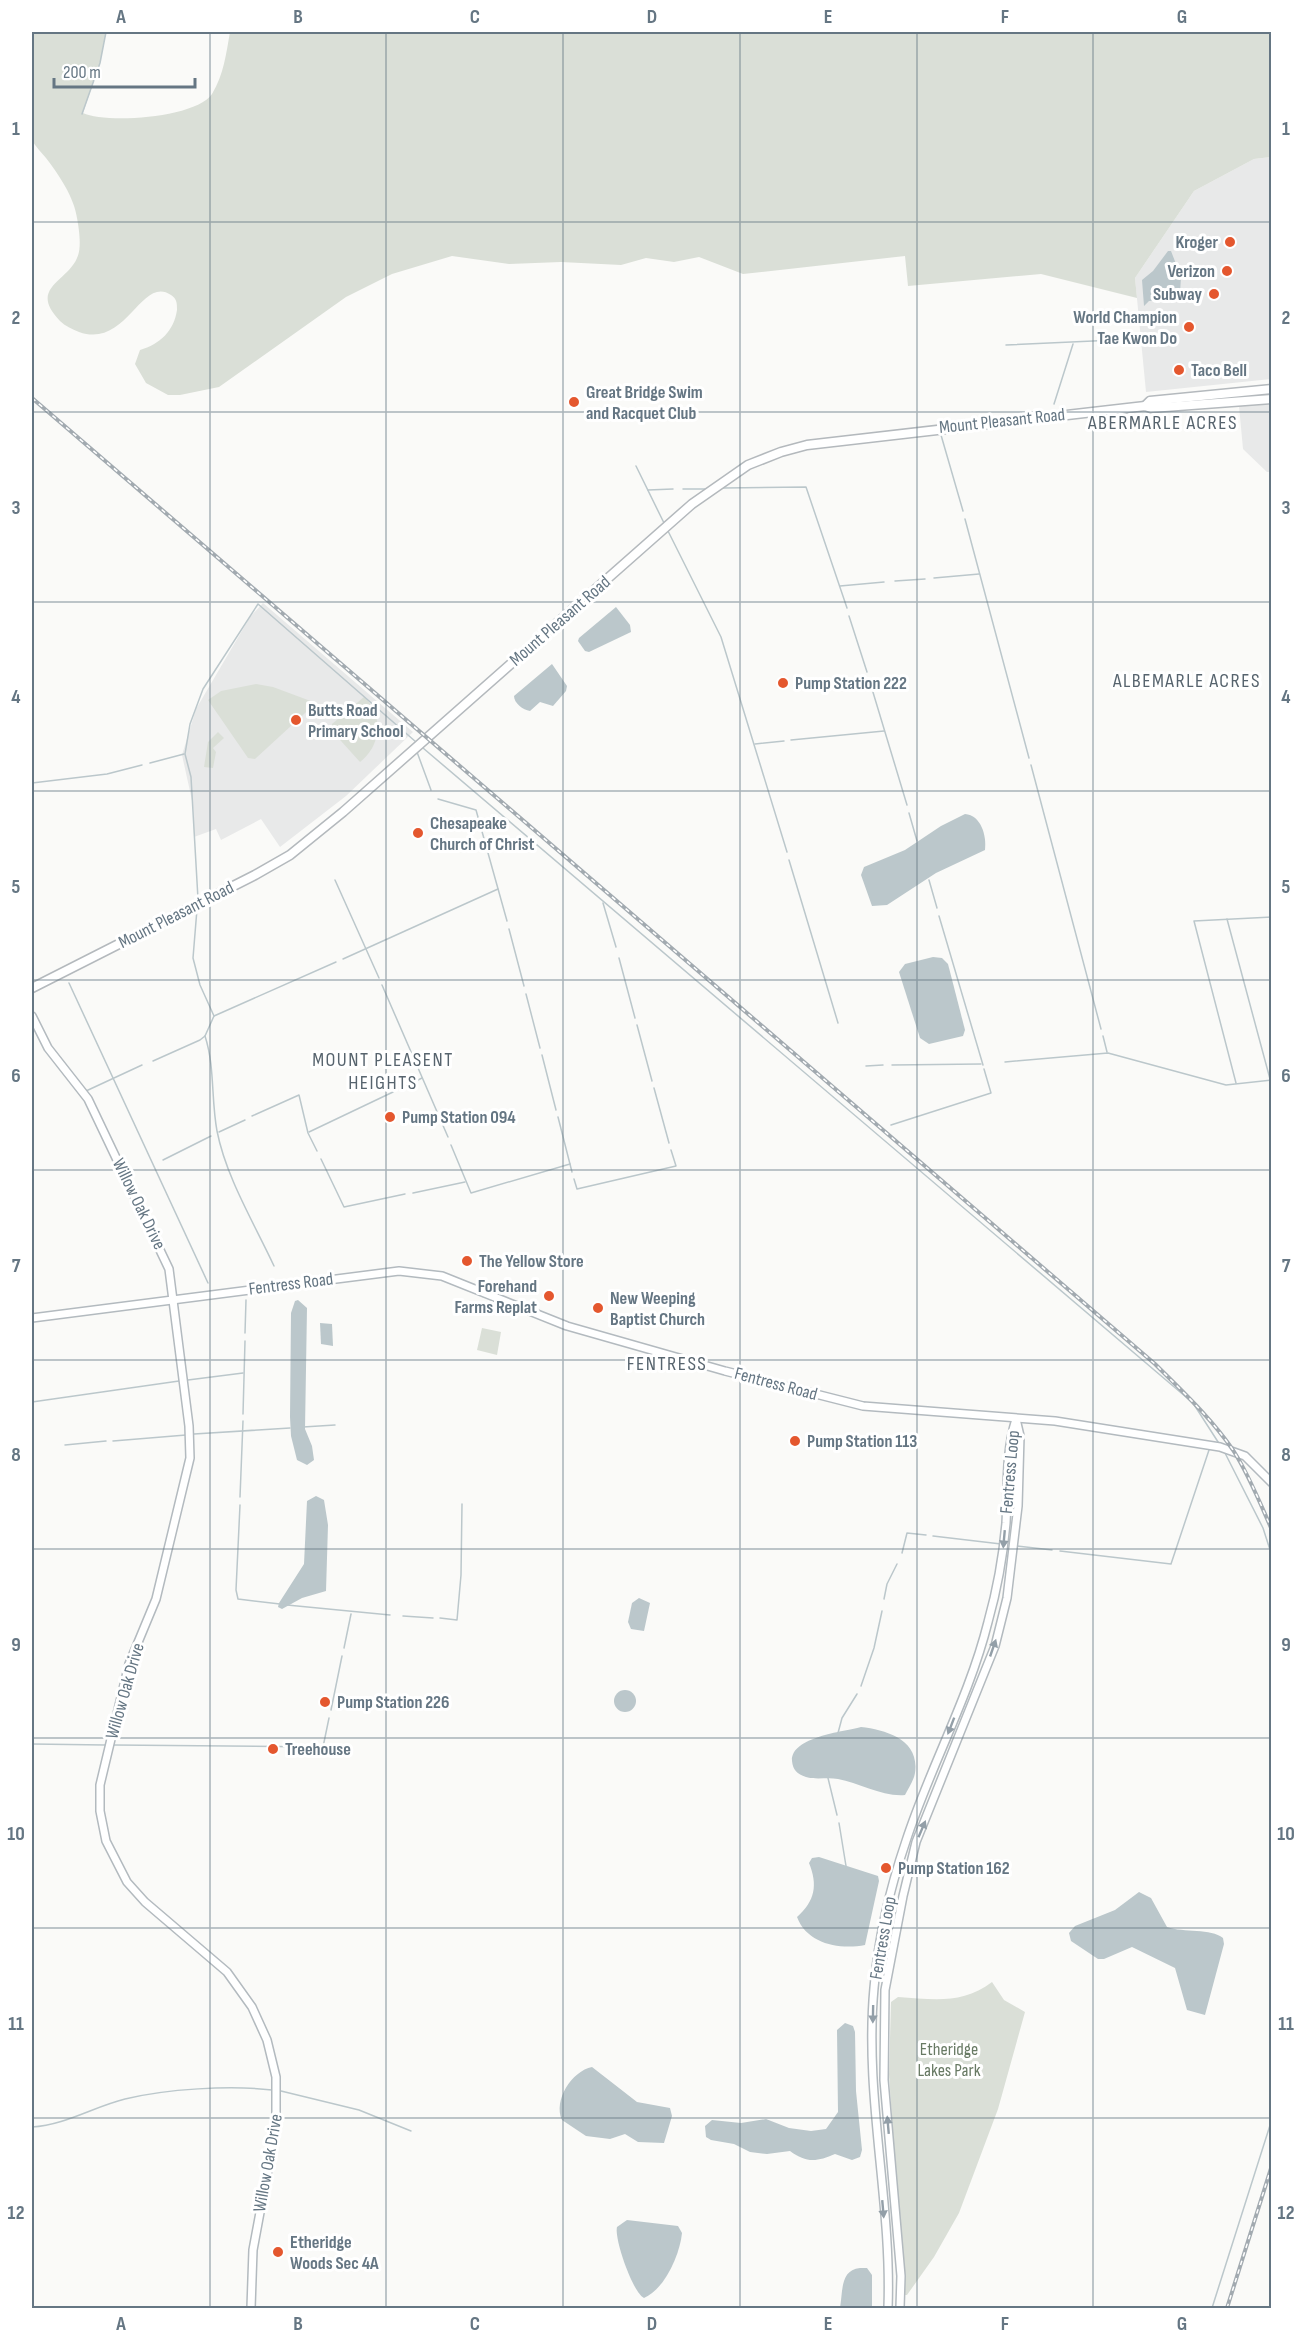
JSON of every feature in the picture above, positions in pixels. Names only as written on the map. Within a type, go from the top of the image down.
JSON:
[{"type":"highway","name":"Mount Pleasant Road","points":[[1145,406],[1150,401],[1272,389]]},
{"type":"highway","name":"Mount Pleasant Road","points":[[32,988],[255,875],[296,850],[343,812],[692,504],[748,465],[781,452],[827,442],[1145,406],[1151,408],[1272,399]]},
{"type":"street","name":"Willow Oak Drive","points":[[32,1016],[48,1048],[88,1099],[165,1257],[173,1300],[189,1426],[190,1458],[156,1599],[129,1664],[100,1785],[100,1810],[106,1841],[128,1882],[145,1902],[209,1954],[233,1978],[252,2007],[267,2040],[276,2077],[276,2126],[253,2250],[251,2308]]},
{"type":"street","name":"Fentress Road","points":[[32,1318],[399,1271],[416,1271],[459,1282],[567,1326],[828,1398],[883,1409],[1088,1425],[1233,1450],[1248,1458],[1272,1483]]},
{"type":"street","name":"Fentress Loop","points":[[888,2308],[888,2253],[873,2076],[874,1988],[887,1909],[906,1840],[988,1626],[1003,1554],[1009,1440],[1016,1419]]},
{"type":"street","name":"Fentress Loop","points":[[900,2308],[901,2276],[884,2080],[885,1990],[916,1842],[995,1646],[1007,1598],[1018,1506],[1020,1436],[1016,1419]]},
{"type":"shaded area","points":[[1271,157],[1271,379],[1146,392],[1135,278],[1194,191],[1254,159]]},
{"type":"shaded area","points":[[1168,251],[1171,251],[1181,277],[1180,293],[1174,300],[1149,301],[1144,306],[1142,280],[1153,271]]},
{"type":"shaded area","points":[[1271,404],[1271,472],[1267,472],[1243,449],[1239,406]]},
{"type":"shaded area","name":"Butts Road Primary School","points":[[263,603],[413,732],[346,796],[280,847],[261,819],[221,840],[216,829],[194,837],[193,805],[182,755],[196,709],[250,617]]},
{"type":"shaded area","points":[[616,607],[630,625],[631,632],[589,652],[585,651],[578,641],[579,638]]},
{"type":"shaded area","points":[[552,664],[567,686],[566,691],[553,706],[540,702],[530,711],[522,708],[517,704],[514,696]]},
{"type":"shaded area","points":[[965,814],[975,818],[982,827],[985,850],[936,873],[887,905],[872,906],[861,875],[864,867],[905,850],[941,826]]},
{"type":"shaded area","points":[[933,957],[942,958],[948,964],[965,1030],[963,1036],[929,1044],[920,1038],[899,972],[905,964]]},
{"type":"shaded area","points":[[298,1300],[307,1308],[305,1429],[312,1446],[314,1460],[307,1465],[297,1460],[291,1436],[291,1313],[295,1301]]},
{"type":"shaded area","points":[[320,1323],[332,1324],[333,1346],[321,1344]]},
{"type":"shaded area","points":[[316,1496],[324,1500],[328,1525],[326,1591],[302,1598],[282,1609],[278,1607],[279,1603],[304,1564],[307,1501]]},
{"type":"shaded area","points":[[639,1598],[650,1603],[644,1631],[631,1629],[628,1622],[632,1603]]},
{"type":"shaded area","points":[[621,1690],[629,1690],[636,1697],[636,1705],[629,1712],[621,1712],[614,1705],[614,1697]]},
{"type":"shaded area","points":[[861,1727],[891,1734],[907,1745],[912,1752],[915,1773],[905,1795],[880,1792],[838,1779],[806,1777],[794,1769],[792,1761],[794,1753],[800,1746],[819,1737]]},
{"type":"shaded area","points":[[819,1857],[878,1876],[879,1881],[865,1945],[845,1947],[825,1943],[808,1933],[797,1917],[808,1905],[813,1892],[813,1878],[809,1863],[812,1858]]},
{"type":"shaded area","points":[[1139,1892],[1151,1898],[1167,1927],[1212,1933],[1223,1938],[1224,1944],[1205,2015],[1187,2010],[1175,1968],[1132,1947],[1104,1959],[1098,1959],[1071,1941],[1069,1933],[1075,1926],[1115,1910]]},
{"type":"shaded area","points":[[845,2023],[853,2026],[855,2032],[856,2091],[862,2150],[860,2157],[852,2160],[835,2154],[823,2159],[812,2160],[801,2158],[790,2151],[767,2154],[750,2152],[734,2144],[706,2137],[705,2126],[712,2120],[741,2123],[766,2119],[789,2128],[811,2131],[826,2129],[838,2112],[837,2030]]},
{"type":"shaded area","points":[[592,2067],[637,2102],[670,2108],[672,2116],[664,2143],[638,2142],[625,2134],[610,2139],[586,2136],[562,2120],[560,2104],[562,2095],[571,2080]]},
{"type":"shaded area","points":[[627,2220],[678,2226],[682,2233],[675,2260],[665,2279],[659,2287],[644,2298],[630,2277],[618,2242],[617,2227]]},
{"type":"shaded area","points":[[860,2268],[867,2268],[872,2275],[872,2308],[840,2308],[842,2288],[846,2277]]},
{"type":"green space","points":[[32,32],[106,32],[100,63],[83,113],[111,118],[130,118],[170,113],[188,109],[203,102],[212,94],[219,79],[230,32],[1271,32],[1271,157],[1254,159],[1194,191],[1135,278],[1137,298],[1041,274],[908,286],[905,256],[743,274],[699,257],[674,262],[646,258],[621,265],[561,262],[509,264],[452,256],[392,274],[346,297],[219,387],[180,395],[168,395],[146,383],[135,364],[140,350],[160,340],[173,324],[177,305],[171,295],[160,292],[151,295],[109,331],[96,334],[79,332],[69,327],[60,321],[51,310],[48,301],[49,293],[77,258],[80,238],[75,210],[69,194],[32,140],[30,106]]},
{"type":"green space","points":[[256,684],[273,687],[316,703],[255,759],[248,758],[208,700],[221,691]]},
{"type":"green space","points":[[364,697],[375,712],[377,730],[372,748],[360,762],[332,731],[332,724]]},
{"type":"green space","points":[[218,732],[224,738],[213,748],[216,752],[213,768],[204,767],[208,742]]},
{"type":"green space","points":[[482,1328],[501,1332],[497,1355],[477,1350]]},
{"type":"green space","name":"Etheridge Lakes Park","points":[[992,1982],[1004,2000],[1025,2012],[998,2109],[959,2213],[934,2257],[907,2295],[904,2295],[889,2075],[891,2002],[898,1997],[946,1999],[958,1997],[981,1989]]},
{"type":"waterway","points":[[82,114],[100,63],[106,32]]},
{"type":"waterway","points":[[1006,345],[1137,339]]},
{"type":"waterway","points":[[1054,404],[1073,344]]},
{"type":"waterway","points":[[941,435],[963,511]]},
{"type":"waterway","points":[[636,466],[664,523]]},
{"type":"waterway","points":[[723,488],[806,487],[847,608]]},
{"type":"waterway","points":[[648,490],[673,489]]},
{"type":"waterway","points":[[683,489],[705,489]]},
{"type":"waterway","points":[[965,519],[1029,758]]},
{"type":"waterway","points":[[668,531],[721,637],[787,852]]},
{"type":"waterway","points":[[934,578],[979,574]]},
{"type":"waterway","points":[[895,581],[925,579]]},
{"type":"waterway","points":[[840,586],[884,582]]},
{"type":"waterway","points":[[198,899],[191,777],[185,754],[190,724],[203,689],[258,604],[416,742]]},
{"type":"waterway","points":[[849,616],[867,672]]},
{"type":"waterway","points":[[869,679],[907,805]]},
{"type":"waterway","points":[[791,740],[884,731]]},
{"type":"waterway","points":[[755,744],[784,741]]},
{"type":"waterway","points":[[423,748],[1193,1403],[1220,1445]]},
{"type":"waterway","points":[[417,752],[431,790]]},
{"type":"waterway","points":[[150,763],[184,754]]},
{"type":"waterway","points":[[32,783],[107,774],[142,765]]},
{"type":"waterway","points":[[1031,765],[1101,1029]]},
{"type":"waterway","points":[[438,799],[476,810],[507,921]]},
{"type":"waterway","points":[[909,813],[917,841]]},
{"type":"waterway","points":[[789,860],[838,1023]]},
{"type":"waterway","points":[[335,880],[379,978]]},
{"type":"waterway","points":[[929,880],[937,908]]},
{"type":"waterway","points":[[343,959],[498,889]]},
{"type":"waterway","points":[[603,903],[616,947]]},
{"type":"waterway","points":[[197,909],[193,958],[200,985],[214,1016]]},
{"type":"waterway","points":[[939,916],[983,1065]]},
{"type":"waterway","points":[[1236,1083],[1194,921],[1272,917]]},
{"type":"waterway","points":[[1227,919],[1270,1079]]},
{"type":"waterway","points":[[509,929],[524,986]]},
{"type":"waterway","points":[[619,958],[635,1018]]},
{"type":"waterway","points":[[153,1061],[200,1040],[205,1036],[214,1016],[336,962]]},
{"type":"waterway","points":[[69,983],[208,1283]]},
{"type":"waterway","points":[[382,985],[448,1137]]},
{"type":"waterway","points":[[526,994],[540,1048]]},
{"type":"waterway","points":[[637,1025],[652,1081]]},
{"type":"waterway","points":[[205,1036],[210,1059],[215,1119],[221,1148],[241,1200],[274,1266]]},
{"type":"waterway","points":[[1103,1036],[1107,1052]]},
{"type":"waterway","points":[[1005,1062],[1108,1053],[1226,1085],[1272,1080]]},
{"type":"waterway","points":[[542,1055],[556,1110]]},
{"type":"waterway","points":[[892,1065],[981,1064]]},
{"type":"waterway","points":[[86,1091],[142,1065]]},
{"type":"waterway","points":[[866,1066],[883,1065]]},
{"type":"waterway","points":[[891,1125],[991,1093],[984,1069]]},
{"type":"waterway","points":[[400,1089],[422,1078]]},
{"type":"waterway","points":[[654,1088],[669,1143]]},
{"type":"waterway","points":[[309,1132],[393,1092]]},
{"type":"waterway","points":[[252,1116],[299,1095],[308,1133],[317,1151]]},
{"type":"waterway","points":[[558,1117],[572,1172]]},
{"type":"waterway","points":[[219,1132],[245,1120]]},
{"type":"waterway","points":[[163,1160],[211,1136]]},
{"type":"waterway","points":[[451,1145],[471,1193],[570,1164]]},
{"type":"waterway","points":[[574,1179],[577,1189],[676,1166],[671,1150]]},
{"type":"waterway","points":[[321,1159],[344,1207],[405,1194]]},
{"type":"waterway","points":[[413,1193],[465,1182]]},
{"type":"waterway","points":[[245,1333],[246,1300]]},
{"type":"waterway","points":[[243,1414],[245,1341]]},
{"type":"waterway","points":[[188,1380],[243,1373]]},
{"type":"waterway","points":[[32,1402],[179,1381]]},
{"type":"waterway","points":[[240,1497],[243,1421]]},
{"type":"waterway","points":[[303,1427],[335,1425]]},
{"type":"waterway","points":[[194,1434],[290,1428]]},
{"type":"waterway","points":[[113,1441],[186,1435]]},
{"type":"waterway","points":[[65,1445],[106,1441]]},
{"type":"waterway","points":[[1060,1551],[1171,1564],[1209,1450]]},
{"type":"waterway","points":[[1225,1453],[1263,1528],[1272,1556]]},
{"type":"waterway","points":[[440,1618],[457,1620],[461,1575],[462,1504]]},
{"type":"waterway","points":[[240,1505],[236,1590],[238,1599],[280,1604]]},
{"type":"waterway","points":[[902,1553],[907,1533],[926,1535]]},
{"type":"waterway","points":[[933,1536],[1001,1544]]},
{"type":"waterway","points":[[1017,1546],[1052,1550]]},
{"type":"waterway","points":[[884,1599],[887,1584],[897,1564]]},
{"type":"waterway","points":[[287,1605],[390,1615]]},
{"type":"waterway","points":[[861,1686],[874,1648],[882,1611]]},
{"type":"waterway","points":[[344,1648],[351,1614]]},
{"type":"waterway","points":[[403,1616],[433,1618]]},
{"type":"waterway","points":[[331,1710],[342,1656]]},
{"type":"waterway","points":[[838,1733],[842,1718],[857,1694]]},
{"type":"waterway","points":[[114,1745],[323,1747],[329,1718]]},
{"type":"waterway","points":[[32,1744],[105,1745]]},
{"type":"waterway","points":[[828,1778],[837,1815]]},
{"type":"waterway","points":[[839,1823],[846,1866]]},
{"type":"waterway","points":[[32,2127],[56,2123],[113,2102],[178,2090],[218,2088],[272,2090]]},
{"type":"waterway","points":[[281,2091],[359,2110],[411,2131]]},
{"type":"waterway","points":[[1212,2308],[1272,2119]]},
{"type":"railway","points":[[32,398],[1155,1364],[1206,1416],[1233,1450],[1272,1530]]},
{"type":"railway","points":[[1227,2308],[1272,2165]]},
{"type":"place","name":"Kroger","points":[[1230,242]]},
{"type":"place","name":"Verizon","points":[[1227,271]]},
{"type":"place","name":"Subway","points":[[1214,294]]},
{"type":"place","name":"World Champion Tae Kwon Do","points":[[1189,327]]},
{"type":"place","name":"Taco Bell","points":[[1179,370]]},
{"type":"place","name":"Great Bridge Swim and Racquet Club","points":[[574,402]]},
{"type":"place","name":"Pump Station 222","points":[[783,683]]},
{"type":"place","name":"Butts Road Primary School","points":[[296,720]]},
{"type":"place","name":"Chesapeake Church of Christ","points":[[418,833]]},
{"type":"place","name":"Pump Station 094","points":[[390,1117]]},
{"type":"place","name":"The Yellow Store","points":[[467,1261]]},
{"type":"place","name":"Forehand Farms Replat","points":[[549,1296]]},
{"type":"place","name":"New Weeping Baptist Church","points":[[598,1308]]},
{"type":"place","name":"Pump Station 113","points":[[795,1441]]},
{"type":"place","name":"Pump Station 226","points":[[325,1702]]},
{"type":"place","name":"Treehouse","points":[[273,1749]]},
{"type":"place","name":"Pump Station 162","points":[[886,1868]]},
{"type":"place","name":"Etheridge Woods Sec 4A","points":[[278,2252]]},
{"type":"district","name":"ABERMARLE ACRES","points":[[1163,423]]},
{"type":"district","name":"ALBEMARLE ACRES","points":[[1187,681]]},
{"type":"district","name":"MOUNT PLEASENT HEIGHTS","points":[[383,1072]]},
{"type":"district","name":"FENTRESS","points":[[667,1364]]}]
